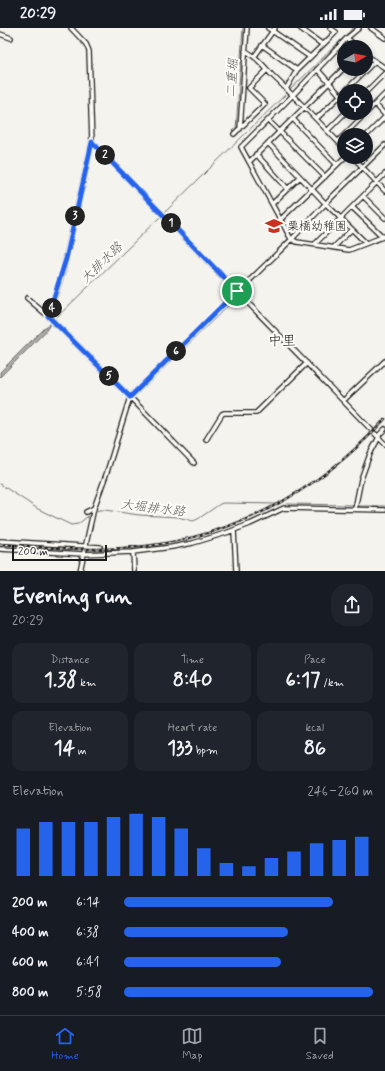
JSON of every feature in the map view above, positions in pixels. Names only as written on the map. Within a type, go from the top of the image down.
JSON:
[{"type":"street","points":[[49,317],[64,265],[92,142],[89,51],[86,44],[71,28]]},
{"type":"street","points":[[240,129],[247,28]]},
{"type":"street","points":[[268,28],[274,30],[310,57]]},
{"type":"street","points":[[300,28],[323,44]]},
{"type":"street","points":[[286,89],[297,70],[336,32],[330,28]]},
{"type":"street","points":[[352,207],[384,237],[349,250],[297,242],[291,239],[241,147],[347,38],[359,28]]},
{"type":"street","points":[[371,28],[383,37],[385,30]]},
{"type":"street","points":[[254,57],[274,30]]},
{"type":"street","points":[[0,34],[11,38]]},
{"type":"street","points":[[262,45],[297,70]]},
{"type":"street","points":[[246,52],[254,57],[337,140]]},
{"type":"street","points":[[354,84],[375,62],[385,68]]},
{"type":"street","points":[[234,134],[265,104],[249,88],[267,70]]},
{"type":"street","points":[[317,70],[337,91]]},
{"type":"street","points":[[373,85],[385,73]]},
{"type":"street","points":[[249,162],[337,75]]},
{"type":"street","points":[[373,129],[385,116],[375,104],[385,94]]},
{"type":"street","points":[[316,119],[337,98]]},
{"type":"street","points":[[280,220],[337,165],[293,119]]},
{"type":"street","points":[[268,120],[325,177]]},
{"type":"street","points":[[328,130],[338,120]]},
{"type":"street","points":[[350,128],[357,120]]},
{"type":"street","points":[[92,142],[344,400],[385,444]]},
{"type":"street","points":[[268,143],[326,204],[366,243]]},
{"type":"street","points":[[80,571],[94,508],[107,472],[130,397],[385,145]]},
{"type":"street","points":[[256,154],[288,189]]},
{"type":"street","points":[[360,164],[385,191]]},
{"type":"street","points":[[315,244],[385,174]]},
{"type":"street","points":[[272,204],[300,177]]},
{"type":"street","points":[[363,196],[385,218]]},
{"type":"street","points":[[334,247],[352,229]]},
{"type":"street","points":[[27,298],[49,317],[130,397],[194,463]]},
{"type":"street","points":[[344,400],[385,361]]},
{"type":"street","points":[[206,440],[222,414],[256,413],[307,363]]},
{"type":"street","points":[[355,509],[361,479],[370,454],[385,429]]},
{"type":"street","points":[[86,512],[94,508]]},
{"type":"street","points":[[0,549],[84,554],[133,552],[193,543],[250,524],[284,508],[385,510]]},
{"type":"street","points":[[234,530],[236,571]]},
{"type":"street","points":[[0,541],[100,547]]},
{"type":"street","points":[[133,552],[134,571]]},
{"type":"shaded area","points":[[51,323],[45,332],[0,377],[0,372],[43,329]]},
{"type":"waterway","name":"二重堀","points":[[236,129],[243,28]]},
{"type":"waterway","points":[[291,89],[353,28]]},
{"type":"waterway","name":"大排水路","points":[[164,213],[287,93]]},
{"type":"waterway","name":"大排水路","points":[[54,320],[161,216]]},
{"type":"waterway","name":"大堀排水路","points":[[0,484],[38,509],[71,525],[78,524],[91,514]]},
{"type":"waterway","name":"大堀排水路","points":[[95,512],[105,510],[139,515],[178,517],[193,521],[223,503],[276,504]]},
{"type":"waterway","name":"大堀排水路","points":[[287,504],[354,505]]},
{"type":"waterway","name":"大堀排水路","points":[[358,506],[385,506]]},
{"type":"railway","points":[[0,544],[109,549],[162,544],[198,536],[233,524],[267,509],[299,491],[330,470],[358,446],[385,419]]},
{"type":"place","name":"栗橋幼稚園","points":[[274,226]]},
{"type":"district","name":"中里","points":[[282,340]]},
{"type":"route","points":[[92,142],[166,218],[237,291],[130,397],[48,316],[50,314],[63,271],[92,142]]}]
